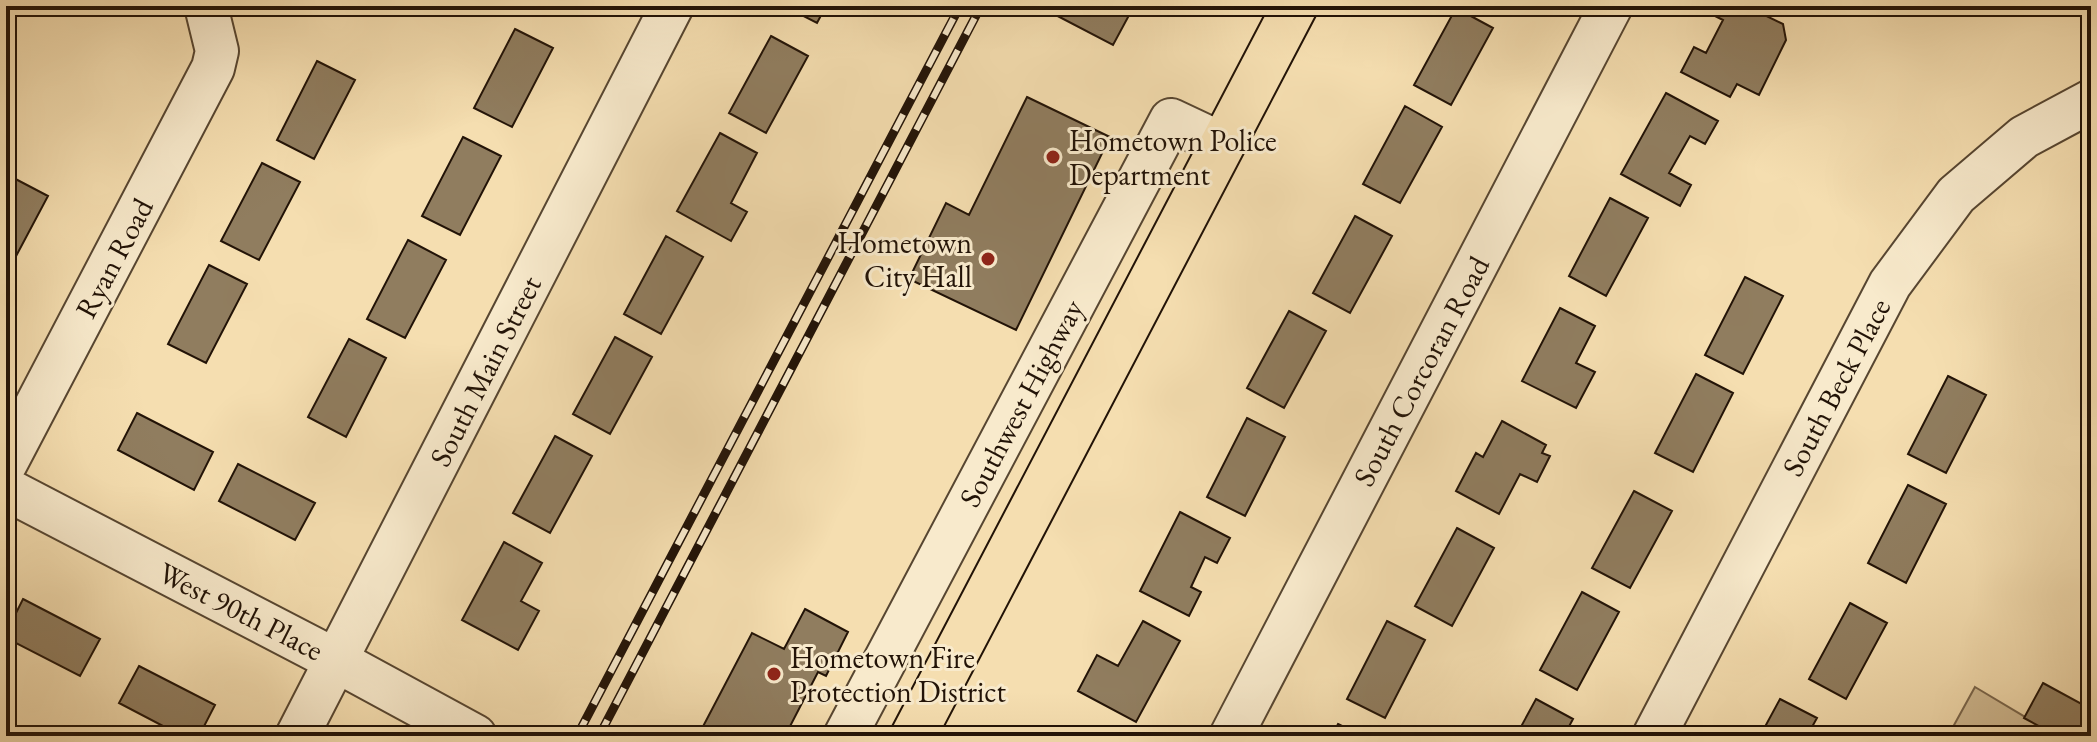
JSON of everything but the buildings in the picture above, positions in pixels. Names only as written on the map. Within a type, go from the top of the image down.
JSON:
[{"type":"main road","name":"Southwest Highway","points":[[913,736],[1295,6]]},
{"type":"street","name":"Ryan Road","points":[[6,463],[213,68],[217,51],[206,6]]},
{"type":"street","name":"South Main Street","points":[[297,736],[672,6]]},
{"type":"street","name":"South Corcoran Road","points":[[1231,736],[1611,6]]},
{"type":"street","name":"South Beck Place","points":[[1654,736],[1890,284],[1956,195],[2024,137],[2091,101]]},
{"type":"street","name":"Southwest Highway","points":[[845,736],[1171,120],[1222,144]]},
{"type":"street","name":"West 90th Place","points":[[6,489],[475,736]]},
{"type":"shaded area","points":[[1975,687],[2057,736],[1948,736]]},
{"type":"railway","points":[[577,736],[960,6]]},
{"type":"railway","points":[[599,736],[981,6]]},
{"type":"place","name":"Hometown Police Department","points":[[1053,157]]},
{"type":"place","name":"Hometown City Hall","points":[[988,259]]},
{"type":"place","name":"Hometown Fire Protection District","points":[[774,674]]}]
